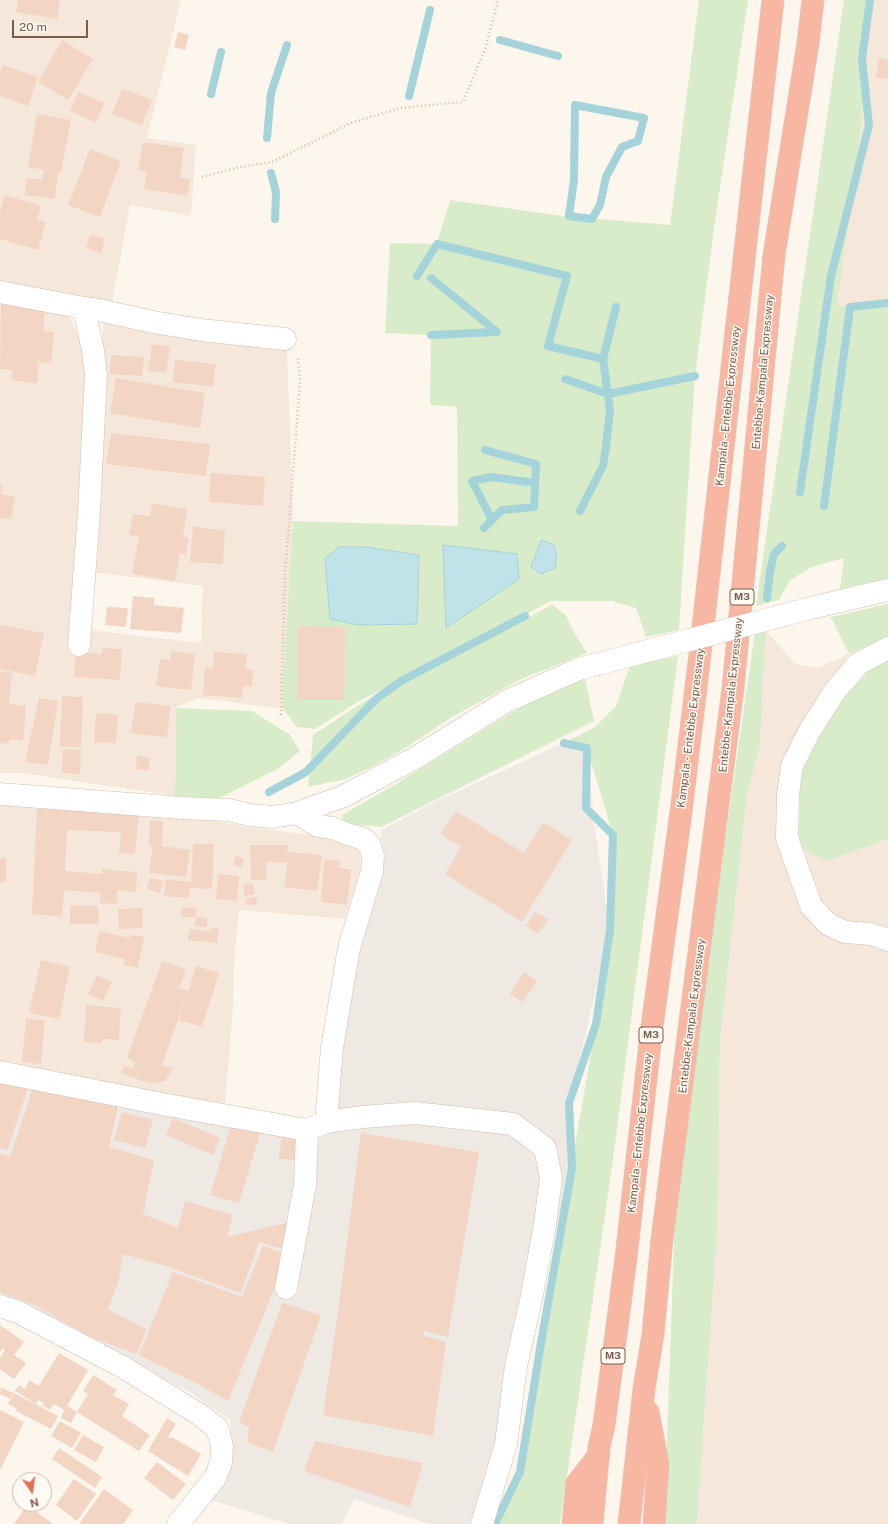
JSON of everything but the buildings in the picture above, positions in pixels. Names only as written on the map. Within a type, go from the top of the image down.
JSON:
[{"type":"highway","name":"Kampala - Entebbe Expressway","points":[[599,1454],[626,1258],[651,1034],[681,812],[700,654],[773,0]]},
{"type":"highway","name":"Entebbe-Kampala Expressway","points":[[644,1389],[653,1334],[662,1239],[733,688],[774,256],[808,43],[813,0]]},
{"type":"highway","points":[[644,1389],[658,1464],[654,1524]]},
{"type":"highway","name":"M3","points":[[629,1524],[644,1389]]},
{"type":"highway","points":[[573,1524],[578,1482],[599,1454]]},
{"type":"highway","name":"M3","points":[[592,1524],[599,1454]]},
{"type":"street","points":[[0,292],[201,330],[285,338]]},
{"type":"street","points":[[79,645],[89,513],[96,375],[84,308]]},
{"type":"street","points":[[0,794],[229,810],[250,815],[273,817],[297,813],[344,796],[415,758],[507,701],[579,669],[815,607],[888,590]]},
{"type":"street","points":[[888,648],[858,664],[835,691],[808,732],[792,766],[788,794],[787,838],[811,906],[828,924],[845,932],[871,934],[888,940]]},
{"type":"street","points":[[286,1288],[332,1048],[349,948],[372,871],[373,856],[370,846],[364,839],[333,828],[318,826],[297,813]]},
{"type":"street","points":[[0,1072],[162,1104],[316,1126],[363,1117],[414,1113],[513,1124],[545,1148],[551,1178],[545,1224],[531,1300],[516,1366],[506,1444],[482,1524]]},
{"type":"street","points":[[0,1306],[18,1312],[123,1367],[200,1415],[217,1428],[222,1446],[221,1463],[215,1478],[178,1524]]},
{"type":"path","points":[[202,177],[240,167],[272,162],[351,123],[400,108],[463,102],[485,49],[498,0]]},
{"type":"path","points":[[280,715],[285,575],[300,383],[298,350],[285,338]]},
{"type":"shaded area","points":[[0,0],[181,0],[147,138],[196,145],[191,216],[130,205],[112,303],[0,284]]},
{"type":"shaded area","points":[[869,0],[888,0],[888,303],[850,307],[837,305],[860,140]]},
{"type":"shaded area","points":[[0,300],[55,309],[70,319],[82,343],[89,377],[79,492],[71,628],[201,643],[203,586],[93,572],[101,495],[103,375],[102,340],[106,317],[287,348],[293,521],[283,681],[283,709],[198,698],[176,708],[175,796],[22,773],[0,773]]},
{"type":"shaded area","points":[[766,630],[795,664],[818,668],[849,654],[784,757],[779,838],[827,861],[888,839],[888,1524],[697,1524],[717,1233],[720,1041],[747,795],[760,746]]},
{"type":"shaded area","points":[[559,745],[587,748],[595,830],[610,930],[569,1103],[572,1168],[528,1338],[491,1524],[430,1524],[354,1499],[342,1524],[289,1524],[208,1499],[233,1457],[230,1420],[190,1392],[0,1299],[0,1078],[312,1133],[342,1028],[353,959],[382,867],[381,830],[439,800]]},
{"type":"shaded area","points":[[14,805],[188,816],[248,827],[326,837],[360,851],[361,867],[345,919],[239,910],[225,1104],[0,1064],[0,806]]},
{"type":"green space","points":[[699,0],[748,0],[714,228],[695,376],[679,630],[646,637],[636,608],[612,601],[551,601],[413,675],[359,701],[315,729],[297,727],[283,709],[283,681],[293,521],[458,526],[457,407],[430,405],[431,335],[385,333],[390,243],[437,244],[450,200],[562,216],[670,225]],"holes":[[[539,536],[541,540],[553,544],[531,567],[540,543]]]},
{"type":"green space","points":[[844,0],[869,0],[860,140],[837,305],[850,307],[888,303],[888,578],[840,589],[844,558],[812,567],[790,580],[779,600],[756,606]]},
{"type":"green space","points":[[888,604],[888,636],[849,654],[831,617]]},
{"type":"green space","points":[[552,605],[566,615],[572,629],[587,653],[519,680],[452,717],[407,747],[346,779],[308,787],[313,735],[363,702]]},
{"type":"green space","points":[[766,630],[760,746],[747,795],[720,1041],[717,1233],[697,1524],[664,1524],[675,1215],[692,1069],[755,632]]},
{"type":"green space","points":[[678,656],[612,1167],[560,1524],[495,1524],[520,1472],[596,1024],[610,930],[613,835],[587,748],[564,743],[595,727],[616,706],[630,665]]},
{"type":"green space","points":[[888,660],[888,839],[827,861],[799,848],[800,766],[834,709],[869,670]]},
{"type":"green space","points":[[585,678],[594,721],[381,827],[344,824],[342,815],[521,707]]},
{"type":"green space","points":[[176,708],[252,711],[290,735],[300,751],[279,768],[218,799],[175,796]]},
{"type":"water","points":[[541,540],[553,544],[557,553],[555,568],[541,574],[531,567]]},
{"type":"water","points":[[443,545],[517,554],[519,579],[446,628]]},
{"type":"water","points":[[339,547],[366,547],[419,555],[417,624],[358,625],[330,619],[325,559]]},
{"type":"waterway","points":[[800,492],[831,276],[869,125],[862,59],[870,0]]},
{"type":"waterway","points":[[409,96],[430,10]]},
{"type":"waterway","points":[[500,40],[558,56]]},
{"type":"waterway","points":[[267,138],[271,93],[287,45]]},
{"type":"waterway","points":[[211,94],[221,52]]},
{"type":"waterway","points":[[575,105],[644,118],[638,141],[622,147],[606,177],[600,205],[592,219],[569,216],[574,180],[575,105]]},
{"type":"waterway","points":[[271,173],[276,192],[275,219]]},
{"type":"waterway","points":[[417,276],[437,244],[567,276],[548,346],[603,359]]},
{"type":"waterway","points":[[431,278],[497,332],[431,335]]},
{"type":"waterway","points":[[824,506],[850,307],[888,303]]},
{"type":"waterway","points":[[580,511],[603,466],[610,410],[603,359],[616,307]]},
{"type":"waterway","points":[[565,379],[608,394],[695,376]]},
{"type":"waterway","points":[[484,528],[502,510],[534,507],[536,464],[485,450]]},
{"type":"waterway","points":[[492,520],[472,481],[491,477],[535,483]]},
{"type":"waterway","points":[[767,598],[770,571],[774,554],[782,546]]},
{"type":"waterway","points":[[269,792],[306,772],[376,699],[401,681],[525,616]]},
{"type":"waterway","points":[[495,1524],[520,1472],[572,1168],[569,1103],[596,1024],[610,930],[613,835],[586,808],[587,748],[564,743]]}]
